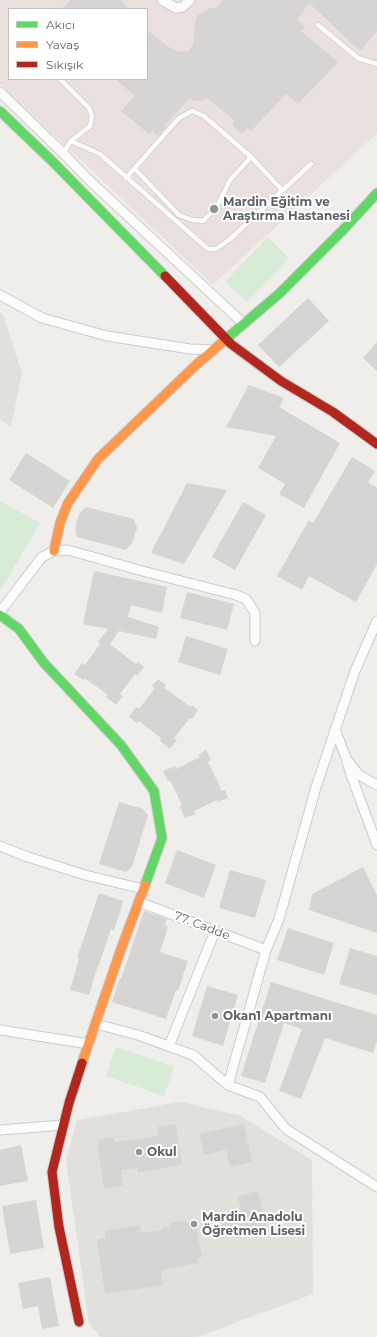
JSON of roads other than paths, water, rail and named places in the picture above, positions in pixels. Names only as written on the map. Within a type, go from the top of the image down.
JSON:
[{"type":"street","points":[[162,0],[176,8],[182,8],[190,0]]},
{"type":"street","points":[[0,92],[63,152],[93,185],[244,324]]},
{"type":"street","points":[[0,110],[227,339],[281,382],[333,412],[377,444]]},
{"type":"street","points":[[53,162],[63,152]]},
{"type":"street","points":[[54,551],[60,523],[68,503],[98,459],[190,371],[280,293],[377,193]]},
{"type":"street","points":[[0,295],[42,318],[107,336],[190,349],[214,350]]},
{"type":"street","points":[[0,612],[42,557],[54,551],[68,550],[236,595],[246,599],[255,613],[255,640]]},
{"type":"street","points":[[0,615],[19,629],[44,663],[121,745],[154,791],[162,838],[121,949],[69,1103],[52,1172],[59,1227],[79,1322]]},
{"type":"street","points":[[228,1085],[266,950],[279,919],[316,787],[355,671],[377,621]]},
{"type":"street","points":[[335,729],[377,845]]},
{"type":"street","points":[[346,758],[359,775],[377,785]]},
{"type":"street","points":[[0,846],[25,856],[85,875],[143,890]]},
{"type":"street","name":"77. Cadde","points":[[139,902],[266,950]]},
{"type":"street","points":[[169,1046],[215,931]]},
{"type":"street","points":[[96,1024],[138,1036],[193,1055],[228,1085],[260,1097],[286,1129],[377,1187]]},
{"type":"street","points":[[0,1030],[89,1044]]},
{"type":"street","points":[[0,1130],[63,1125]]},
{"type":"lane","points":[[318,26],[358,58],[377,64]]},
{"type":"lane","points":[[61,80],[89,108],[92,116],[90,126],[71,141],[63,152]]},
{"type":"lane","points":[[126,178],[179,118],[192,112],[204,116],[251,157],[282,190]]},
{"type":"lane","points":[[71,141],[100,154],[208,249],[216,249],[230,239],[311,164]]},
{"type":"lane","points":[[135,168],[179,215],[192,220],[203,221],[217,207],[230,180],[251,157]]},
{"type":"place","name":"Mardin Eğitim ve Araştırma Hastanesi","points":[[214,209]]},
{"type":"place","name":"Okan1 Apartmanı","points":[[215,1016]]},
{"type":"place","name":"Okul","points":[[139,1152]]},
{"type":"place","name":"Mardin Anadolu Öğretmen Lisesi","points":[[194,1224]]}]
